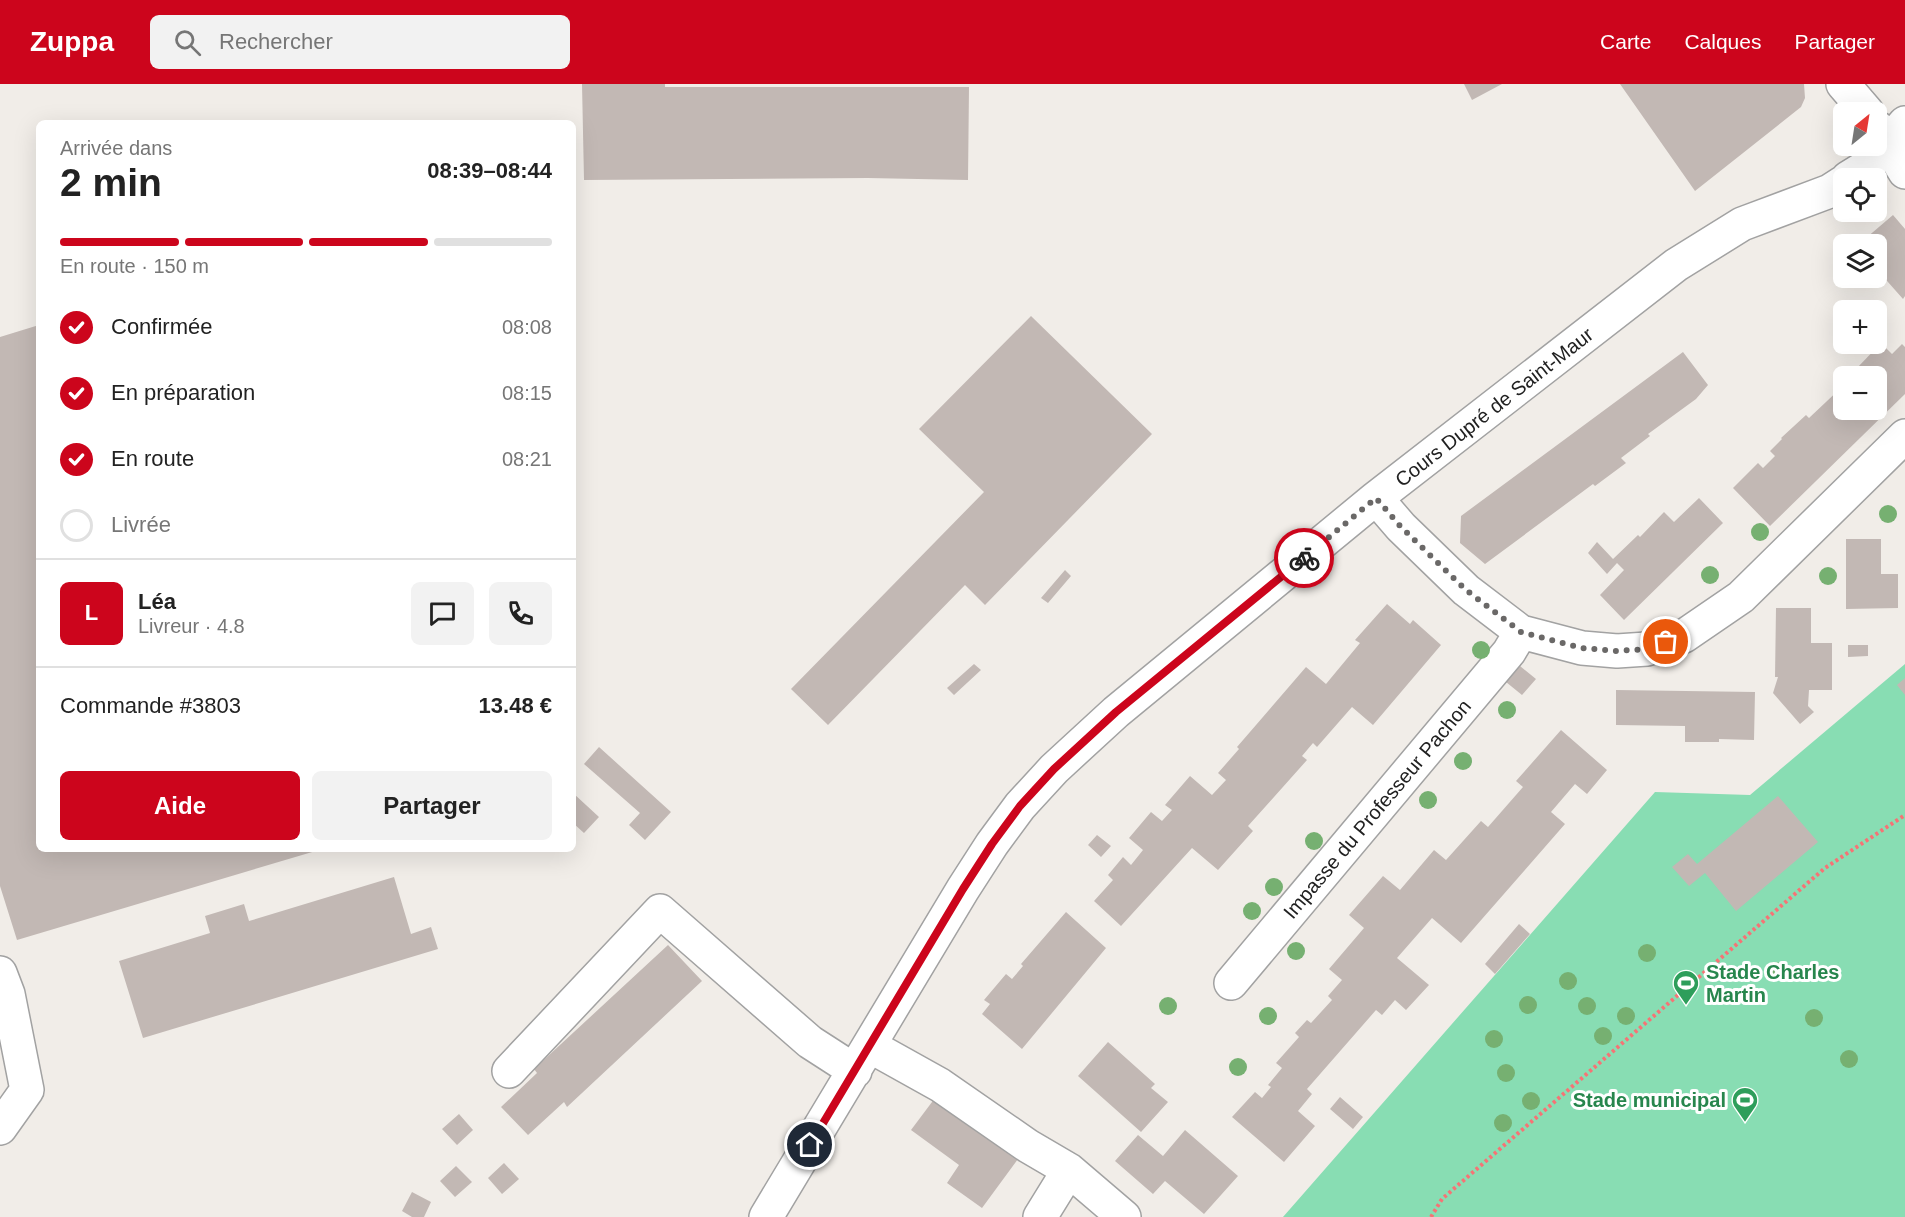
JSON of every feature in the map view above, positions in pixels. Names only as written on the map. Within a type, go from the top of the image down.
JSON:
[{"type":"street","points":[[1843,84],[1858,102]]},
{"type":"street","points":[[1864,168],[1893,142]]},
{"type":"street","name":"Cours Dupré de Saint-Maur","points":[[766,1217],[963,889],[1020,806],[1054,769],[1116,712],[1376,498],[1676,265],[1742,224],[1833,189]]},
{"type":"street","points":[[1376,498],[1401,527],[1466,590],[1521,632],[1582,648],[1617,651],[1647,649],[1684,636],[1741,597],[1905,435]]},
{"type":"street","name":"Impasse du Professeur Pachon","points":[[1231,983],[1509,652],[1521,632]]},
{"type":"street","points":[[509,1071],[660,912],[810,1042],[940,1085],[1028,1146],[1070,1170],[1124,1217]]},
{"type":"street","points":[[0,973],[8,994],[27,1089],[0,1128]]},
{"type":"street","points":[[1040,1217],[1070,1170]]},
{"type":"path","points":[[1431,1217],[1442,1199],[1825,868],[1905,815]]},
{"type":"green space","name":"Stade Charles Martin","points":[[1905,664],[1905,1217],[1283,1217],[1655,792],[1750,795]]},
{"type":"building","points":[[582,84],[665,84],[665,87],[969,87],[968,180],[868,178],[584,180]]},
{"type":"building","points":[[1464,84],[1502,84],[1472,100]]},
{"type":"building","points":[[1620,84],[1804,84],[1805,98],[1801,107],[1695,191]]},
{"type":"building","points":[[1893,215],[1905,229],[1905,296],[1903,299],[1887,281],[1887,234],[1871,234]]},
{"type":"building","points":[[1031,316],[1152,434],[985,605],[965,585],[828,725],[791,689],[984,492],[919,429]]},
{"type":"building","points":[[36,326],[36,852],[312,852],[17,940],[0,886],[0,337]]},
{"type":"building","points":[[1902,344],[1905,347],[1905,394],[1887,412],[1887,366],[1859,366],[1870,354],[1887,354],[1887,349],[1892,354]]},
{"type":"building","points":[[1683,352],[1708,385],[1696,399],[1648,434],[1650,436],[1621,458],[1626,463],[1595,486],[1593,484],[1485,564],[1460,543],[1461,516]]},
{"type":"building","points":[[1833,395],[1833,420],[1878,420],[1770,526],[1733,488],[1758,463],[1763,468],[1775,456],[1770,451],[1781,438],[1806,415],[1809,418]]},
{"type":"building","points":[[1699,498],[1723,523],[1624,620],[1600,595],[1624,570],[1617,563],[1607,574],[1588,553],[1597,542],[1613,559],[1638,535],[1640,537],[1664,512],[1674,522]]},
{"type":"building","points":[[1846,539],[1881,539],[1881,574],[1898,574],[1898,608],[1846,609]]},
{"type":"building","points":[[1065,570],[1071,576],[1048,603],[1041,598]]},
{"type":"building","points":[[1387,604],[1410,624],[1413,620],[1441,645],[1373,725],[1352,707],[1317,747],[1313,743],[1302,756],[1307,760],[1248,826],[1253,831],[1218,870],[1192,848],[1121,926],[1094,901],[1113,880],[1108,875],[1123,857],[1131,865],[1143,850],[1129,838],[1151,812],[1162,821],[1172,810],[1165,805],[1190,776],[1212,795],[1226,780],[1218,773],[1239,749],[1237,747],[1306,667],[1326,684],[1360,643],[1355,640]]},
{"type":"building","points":[[1776,608],[1811,608],[1811,643],[1832,643],[1832,690],[1809,690],[1808,706],[1814,712],[1800,724],[1773,693],[1778,677],[1775,677]]},
{"type":"building","points":[[1848,645],[1868,645],[1868,656],[1848,657]]},
{"type":"building","points":[[974,664],[981,670],[954,695],[947,688]]},
{"type":"building","points":[[1520,666],[1536,679],[1522,695],[1506,682]]},
{"type":"building","points":[[1905,678],[1905,695],[1897,685]]},
{"type":"building","points":[[1616,690],[1755,692],[1754,740],[1719,739],[1719,742],[1685,742],[1685,726],[1616,725]]},
{"type":"building","points":[[1561,730],[1607,770],[1587,794],[1575,784],[1551,812],[1565,824],[1461,943],[1432,918],[1397,958],[1429,985],[1406,1010],[1395,1000],[1382,1015],[1376,1010],[1307,1089],[1312,1094],[1298,1111],[1315,1126],[1284,1162],[1232,1117],[1255,1092],[1262,1098],[1271,1087],[1268,1085],[1282,1068],[1276,1063],[1299,1037],[1295,1033],[1307,1020],[1311,1023],[1332,1000],[1328,996],[1342,980],[1329,969],[1364,928],[1349,915],[1383,876],[1400,890],[1434,850],[1446,860],[1481,821],[1488,827],[1523,787],[1516,781]]},
{"type":"building","points":[[599,747],[671,812],[645,840],[629,825],[640,813],[584,764]]},
{"type":"building","points":[[576,796],[599,817],[584,833],[576,826]]},
{"type":"building","points":[[1778,796],[1818,842],[1736,911],[1705,873],[1689,886],[1672,867],[1688,854],[1697,864]]},
{"type":"building","points":[[1097,835],[1111,846],[1101,857],[1088,845]]},
{"type":"building","points":[[394,877],[411,934],[431,927],[438,949],[143,1038],[119,961],[210,933],[205,916],[244,904],[249,921]]},
{"type":"building","points":[[1066,912],[1106,948],[1022,1049],[982,1014],[990,1004],[984,1000],[1006,974],[1012,979],[1023,966],[1021,964]]},
{"type":"building","points":[[1519,924],[1530,934],[1495,974],[1485,964]]},
{"type":"building","points":[[668,945],[702,981],[567,1107],[564,1102],[528,1135],[501,1107],[537,1073],[534,1069]]},
{"type":"building","points":[[1108,1042],[1155,1084],[1151,1088],[1168,1102],[1141,1132],[1078,1076]]},
{"type":"building","points":[[1340,1097],[1363,1117],[1353,1129],[1330,1109]]},
{"type":"building","points":[[935,1098],[1018,1159],[982,1208],[947,1183],[959,1165],[911,1130]]},
{"type":"building","points":[[459,1114],[473,1130],[457,1145],[442,1129]]},
{"type":"building","points":[[1185,1130],[1238,1176],[1204,1214],[1165,1181],[1153,1194],[1115,1161],[1138,1135],[1163,1156]]},
{"type":"building","points":[[504,1163],[519,1179],[502,1194],[488,1178]]},
{"type":"building","points":[[456,1166],[472,1182],[455,1197],[440,1181]]},
{"type":"building","points":[[412,1192],[431,1202],[424,1217],[412,1217],[402,1211]]},
{"type":"way so far","points":[[1304,558],[1376,498],[1401,527],[1466,590],[1521,632],[1582,648],[1617,651],[1647,649],[1666,642]]},
{"type":"place","name":"Stade Charles Martin","points":[[1686,1006]]},
{"type":"place","name":"Stade municipal","points":[[1745,1123]]},
{"type":"route","points":[[810,1145],[963,889],[1020,806],[1054,769],[1116,712],[1304,558]]}]
